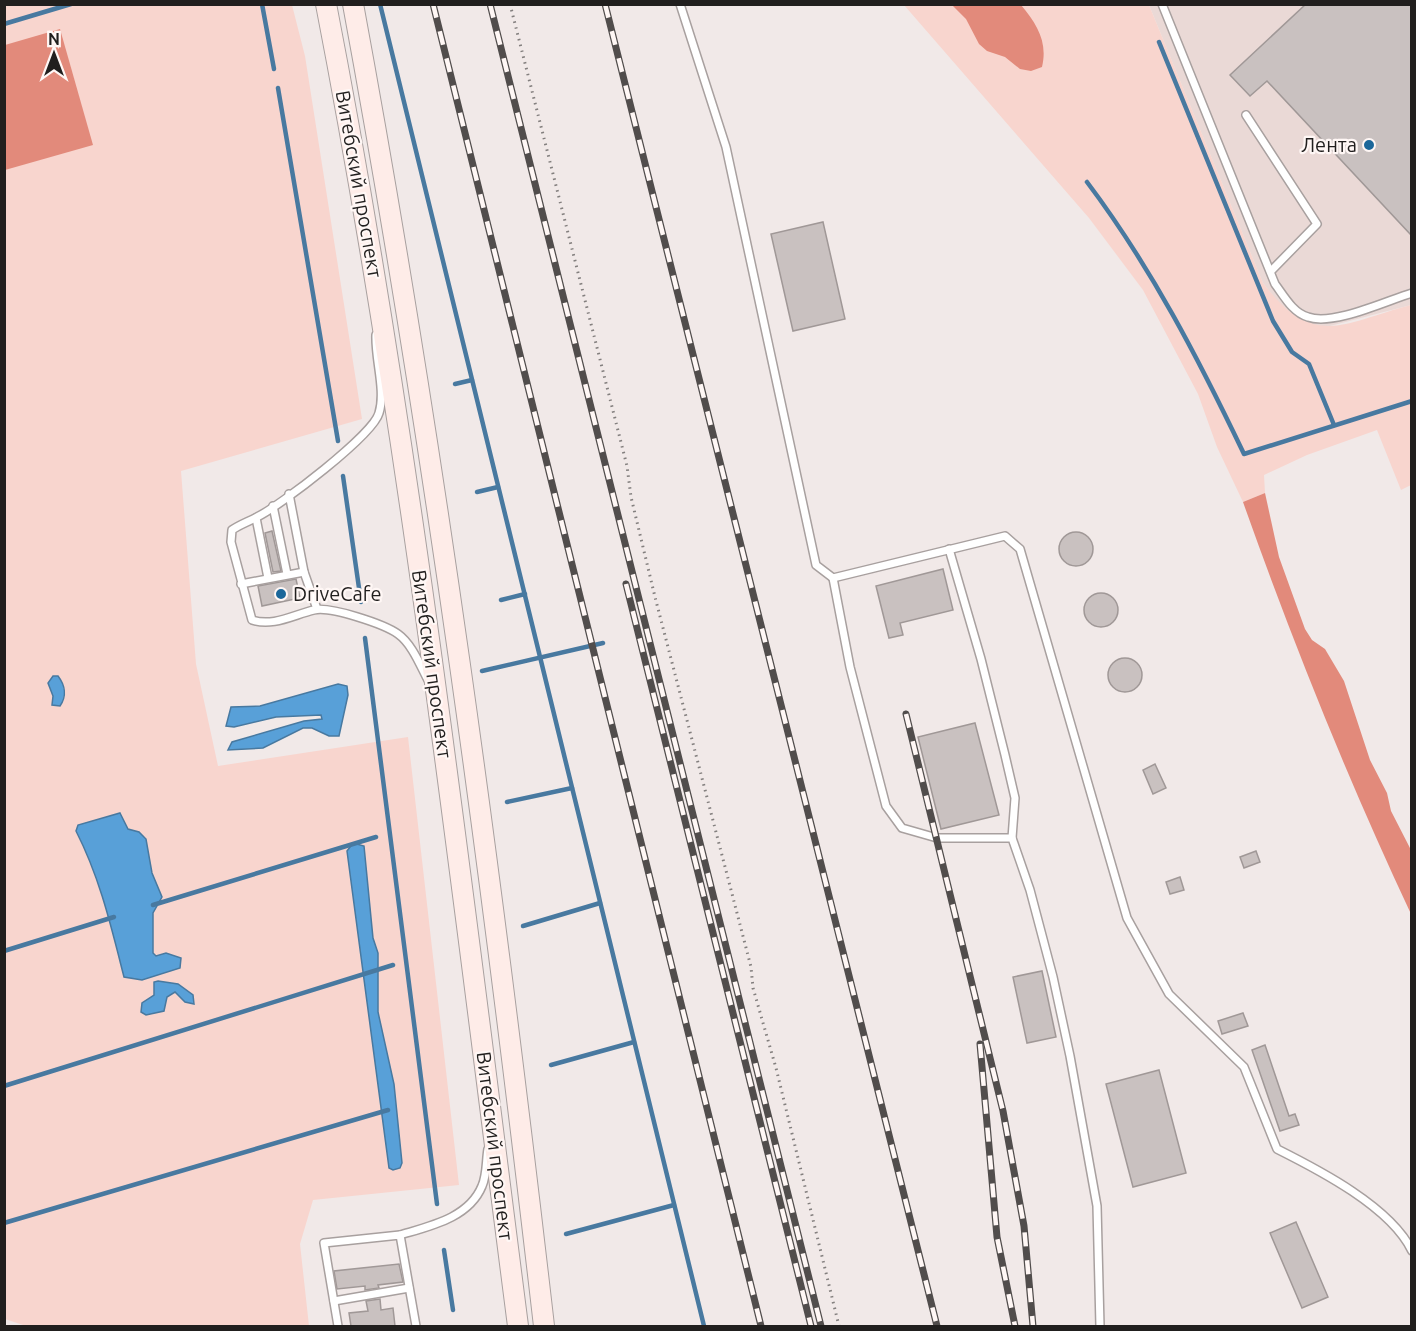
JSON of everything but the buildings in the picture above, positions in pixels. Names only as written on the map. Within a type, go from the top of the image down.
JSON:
[{"type":"main road","name":"Витебский проспект","points":[[326,4],[378,287],[437,698],[518,1326]]},
{"type":"main road","name":"Витебский проспект","points":[[353,4],[391,211],[436,492],[544,1326]]},
{"type":"lane","points":[[680,4],[726,147],[816,565],[833,578],[850,667],[886,806],[902,828],[937,838],[1012,838]]},
{"type":"lane","points":[[1172,4],[1163,8],[1275,284],[1295,309],[1306,317],[1328,319],[1412,292]]},
{"type":"lane","points":[[1246,116],[1317,224],[1271,271]]},
{"type":"lane","points":[[378,287],[375,344],[381,404],[375,423],[364,435],[273,506],[232,530],[231,542],[252,620],[263,624],[317,609],[339,612],[398,633],[407,643],[437,698]]},
{"type":"lane","points":[[289,494],[304,572],[317,609]]},
{"type":"lane","points":[[273,506],[287,574]]},
{"type":"lane","points":[[256,518],[268,578]]},
{"type":"lane","points":[[833,578],[1005,536],[1020,549],[1127,918],[1169,994],[1244,1068],[1277,1149],[1339,1181],[1404,1235],[1412,1251]]},
{"type":"lane","points":[[949,549],[981,659],[1005,755],[1015,798],[1012,838],[1030,890],[1051,966],[1072,1068],[1097,1206],[1100,1326]]},
{"type":"lane","points":[[241,584],[304,572]]},
{"type":"lane","points":[[338,1326],[324,1243],[400,1235],[446,1220],[467,1206],[477,1196],[483,1185],[492,1123]]},
{"type":"lane","points":[[400,1235],[416,1326]]},
{"type":"lane","points":[[334,1301],[409,1288]]},
{"type":"path","points":[[510,4],[627,466],[631,497],[655,597],[751,967],[753,988],[776,1068],[839,1326]]},
{"type":"shaded area","points":[[5,5],[292,5],[305,56],[362,419],[181,471],[196,664],[218,766],[408,737],[459,1185],[313,1200],[300,1244],[309,1326],[26,1326],[5,1319]]},
{"type":"shaded area","points":[[904,5],[1149,5],[1263,283],[1281,304],[1298,317],[1314,324],[1330,326],[1347,324],[1411,305],[1411,485],[1401,490],[1377,430],[1307,455],[1264,475],[1265,493],[1243,502],[1217,447],[1198,394],[1143,290],[1089,218]]},
{"type":"shaded area","points":[[952,5],[1021,5],[1040,34],[1044,49],[1042,67],[1031,71],[1020,69],[1005,57],[987,51],[979,44],[966,19]]},
{"type":"shaded area","points":[[1149,5],[1411,5],[1411,305],[1326,327],[1310,325],[1280,305],[1263,283]]},
{"type":"shaded area","points":[[60,29],[93,145],[5,170],[5,45]]},
{"type":"shaded area","points":[[1265,493],[1279,557],[1305,629],[1312,640],[1325,649],[1344,681],[1370,760],[1387,793],[1391,811],[1411,850],[1411,914],[1322,711],[1243,502]]},
{"type":"water","points":[[53,676],[58,676],[64,687],[64,698],[60,706],[52,705],[53,696],[48,683]]},
{"type":"water","points":[[338,684],[347,686],[348,695],[339,736],[329,736],[312,728],[303,728],[263,748],[228,750],[232,742],[304,721],[322,719],[321,715],[276,717],[234,727],[226,726],[231,707],[260,706]]},
{"type":"water","points":[[120,813],[128,829],[139,832],[146,839],[152,873],[162,897],[153,913],[153,953],[156,956],[166,953],[181,958],[180,968],[142,980],[124,977],[98,884],[76,831],[78,825]]},
{"type":"water","points":[[353,843],[364,846],[373,938],[378,953],[378,1012],[394,1084],[402,1163],[400,1168],[393,1170],[389,1168],[347,851]]},
{"type":"water","points":[[154,982],[178,984],[193,995],[194,1004],[185,1002],[175,992],[167,997],[164,1011],[146,1015],[141,1012],[142,1003],[154,995]]},
{"type":"waterway","points":[[4,24],[71,4]]},
{"type":"waterway","points":[[262,4],[274,69]]},
{"type":"waterway","points":[[380,4],[704,1326]]},
{"type":"waterway","points":[[1159,42],[1273,321],[1292,352],[1309,364],[1334,425]]},
{"type":"waterway","points":[[278,88],[338,441]]},
{"type":"waterway","points":[[1087,182],[1153,280],[1209,383],[1244,454],[1412,401]]},
{"type":"waterway","points":[[455,384],[472,380]]},
{"type":"waterway","points":[[343,476],[361,602]]},
{"type":"waterway","points":[[477,492],[498,487]]},
{"type":"waterway","points":[[501,600],[525,594]]},
{"type":"waterway","points":[[365,638],[437,1204]]},
{"type":"waterway","points":[[482,671],[603,643]]},
{"type":"waterway","points":[[507,802],[572,788]]},
{"type":"waterway","points":[[153,905],[376,837]]},
{"type":"waterway","points":[[523,926],[600,903]]},
{"type":"waterway","points":[[4,951],[114,917]]},
{"type":"waterway","points":[[4,1086],[393,965]]},
{"type":"waterway","points":[[551,1065],[634,1042]]},
{"type":"waterway","points":[[4,1223],[388,1110]]},
{"type":"waterway","points":[[566,1234],[674,1205]]},
{"type":"waterway","points":[[444,1250],[453,1310]]},
{"type":"railway","points":[[433,4],[761,1326]]},
{"type":"railway","points":[[490,4],[821,1326]]},
{"type":"railway","points":[[605,4],[937,1326]]},
{"type":"railway","points":[[626,584],[811,1326]]},
{"type":"railway","points":[[906,714],[1003,1111],[1024,1226],[1033,1326]]},
{"type":"railway","points":[[980,1044],[997,1237],[1015,1326]]},
{"type":"place","name":"Лента","points":[[1369,145]]},
{"type":"place","name":"DriveCafe","points":[[281,594]]}]
